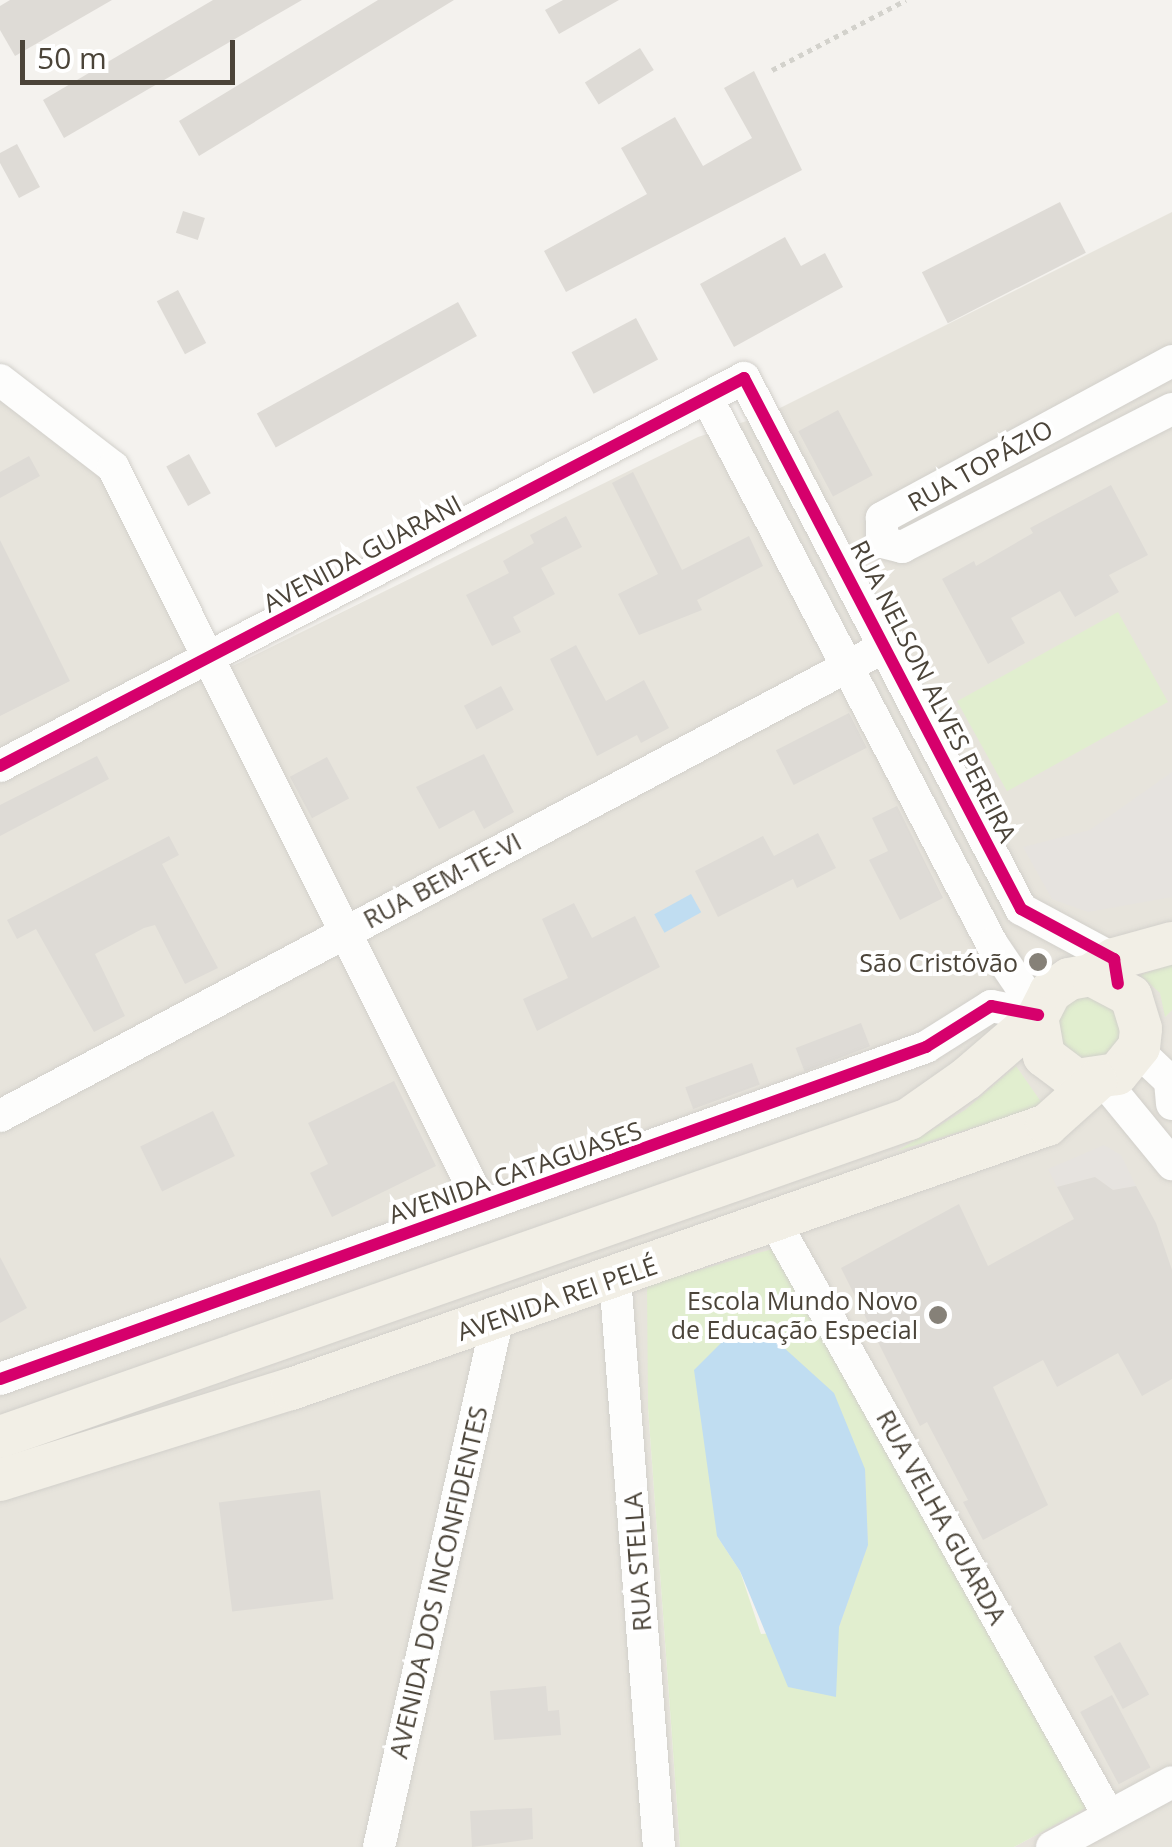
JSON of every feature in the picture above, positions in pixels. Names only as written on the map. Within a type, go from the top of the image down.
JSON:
[{"type":"main road","name":"AVENIDA REI PELÉ","points":[[0,1437],[909,1119],[1038,1015],[1050,992],[1107,973],[1172,944]]},
{"type":"main road","points":[[1107,973],[1138,1012],[1149,1040]]},
{"type":"main road","points":[[1038,1015],[1036,1038],[1050,1064],[1076,1080],[1100,1081]]},
{"type":"main road","name":"AVENIDA REI PELÉ","points":[[0,1480],[498,1317],[1047,1124],[1149,1040]]},
{"type":"main road","points":[[0,1418],[61,1418]]},
{"type":"street","name":"RUA TOPÁZIO","points":[[1157,418],[902,547],[882,542],[882,518],[1172,361]]},
{"type":"street","name":"AVENIDA GUARANI","points":[[0,766],[744,378]]},
{"type":"street","name":"RUA NELSON ALVES PEREIRA","points":[[744,378],[1022,909],[1107,973]]},
{"type":"street","points":[[0,380],[113,467],[482,1206]]},
{"type":"street","points":[[1129,384],[1157,418]]},
{"type":"street","points":[[707,398],[992,944],[1038,1015]]},
{"type":"street","name":"RUA BEM-TE-VI","points":[[0,1116],[886,646]]},
{"type":"street","name":"AVENIDA CATAGUASES","points":[[0,1379],[926,1048],[991,1006],[1038,1015]]},
{"type":"street","points":[[1149,1040],[1170,1081],[1172,1104]]},
{"type":"street","points":[[1100,1081],[1160,1127],[1172,1164]]},
{"type":"street","name":"RUA VELHA GUARDA","points":[[774,1219],[1109,1816]]},
{"type":"street","name":"RUA STELLA","points":[[615,1277],[659,1847]]},
{"type":"street","name":"AVENIDA DOS INCONFIDENTES","points":[[379,1847],[498,1317]]},
{"type":"street","points":[[1052,1847],[1172,1782]]},
{"type":"path","points":[[772,70],[906,0]]},
{"type":"shaded area","points":[[1172,212],[1172,1847],[1014,1847],[1085,1808],[839,1627],[740,1571],[717,1536],[694,1371],[648,1408],[680,1847],[0,1847],[0,394],[105,481],[208,678],[698,437],[768,414]]},
{"type":"shaded area","points":[[1172,772],[1172,897],[1088,912],[1052,899],[1023,847],[1090,830]]},
{"type":"shaded area","points":[[1104,1145],[1121,1155],[1136,1186],[1113,1190],[1095,1177],[1057,1187],[1048,1169]]},
{"type":"green space","points":[[1118,612],[1168,702],[1007,791],[957,701]]},
{"type":"green space","points":[[1172,964],[1172,1010],[1165,1017],[1160,993],[1140,975]]},
{"type":"green space","points":[[1101,990],[1129,1031],[1099,1071],[1053,1054],[1054,1004]]},
{"type":"green space","points":[[1016,1066],[1044,1106],[897,1151],[965,1110]]},
{"type":"green space","points":[[779,1247],[1086,1808],[1014,1847],[680,1847],[648,1408],[647,1285]],"holes":[[[865,1469],[868,1545],[839,1627],[761,1634],[740,1571],[717,1536]]]},
{"type":"water","points":[[691,894],[701,912],[664,933],[654,914]]},
{"type":"water","points":[[771,1336],[834,1393],[865,1469],[868,1545],[839,1627],[836,1697],[788,1687],[740,1571],[717,1536],[694,1370],[722,1342]]},
{"type":"building","points":[[10,0],[112,0],[15,56],[0,30],[0,6]]},
{"type":"building","points":[[213,0],[302,0],[64,138],[43,100]]},
{"type":"building","points":[[378,0],[454,0],[199,156],[179,121]]},
{"type":"building","points":[[563,0],[619,0],[559,34],[545,10]]},
{"type":"building","points":[[640,48],[654,70],[599,104],[585,82]]},
{"type":"building","points":[[754,71],[802,170],[566,292],[544,251],[647,194],[621,148],[675,117],[703,166],[752,138],[724,88]]},
{"type":"building","points":[[17,144],[40,187],[19,198],[0,163],[0,153]]},
{"type":"building","points":[[1060,202],[1086,253],[948,323],[922,272]]},
{"type":"building","points":[[183,211],[205,218],[198,240],[176,233]]},
{"type":"building","points":[[785,237],[801,266],[825,253],[843,287],[734,347],[700,284]]},
{"type":"building","points":[[178,290],[206,343],[185,354],[157,301]]},
{"type":"building","points":[[458,302],[477,336],[276,448],[257,414]]},
{"type":"building","points":[[636,318],[658,359],[594,394],[572,352]]},
{"type":"building","points":[[838,410],[873,475],[833,496],[798,431]]},
{"type":"building","points":[[189,454],[211,493],[188,506],[166,467]]},
{"type":"building","points":[[29,456],[40,476],[0,498],[0,472]]},
{"type":"building","points":[[633,472],[682,570],[749,536],[763,566],[697,600],[702,610],[639,635],[618,594],[658,574],[612,483]]},
{"type":"building","points":[[1111,485],[1148,555],[1109,575],[1119,592],[1075,617],[1060,591],[1011,618],[1025,643],[988,664],[942,579],[974,561],[976,566],[1033,533],[1030,528]]},
{"type":"building","points":[[566,516],[582,547],[541,568],[555,594],[513,617],[521,632],[492,646],[466,595],[509,573],[503,561],[534,543],[530,535]]},
{"type":"building","points":[[0,540],[70,681],[0,716]]},
{"type":"building","points":[[576,645],[606,701],[644,680],[669,728],[641,743],[637,735],[597,756],[550,659]]},
{"type":"building","points":[[501,686],[514,710],[477,730],[464,706]]},
{"type":"building","points":[[849,713],[867,748],[794,785],[776,750]]},
{"type":"building","points":[[484,754],[514,812],[484,829],[474,810],[439,829],[416,787]]},
{"type":"building","points":[[97,756],[109,779],[0,836],[0,805]]},
{"type":"building","points":[[327,757],[349,798],[312,818],[290,777]]},
{"type":"building","points":[[897,806],[943,898],[900,920],[869,860],[888,851],[872,818]]},
{"type":"building","points":[[818,833],[836,868],[797,888],[793,879],[718,917],[695,871],[763,836],[774,856]]},
{"type":"building","points":[[169,836],[179,855],[162,864],[218,968],[185,984],[155,925],[144,928],[95,954],[125,1016],[94,1032],[36,929],[17,939],[7,920]]},
{"type":"building","points":[[574,903],[592,938],[635,916],[660,967],[537,1031],[523,999],[568,978],[542,919]]},
{"type":"building","points":[[861,1023],[870,1046],[805,1071],[796,1048]]},
{"type":"building","points":[[752,1063],[760,1085],[693,1109],[685,1087]]},
{"type":"building","points":[[394,1081],[436,1166],[332,1217],[310,1173],[328,1164],[308,1123]]},
{"type":"building","points":[[213,1111],[235,1156],[162,1191],[140,1147]]},
{"type":"building","points":[[1095,1177],[1113,1190],[1136,1186],[1156,1223],[1172,1270],[1172,1379],[1142,1396],[1118,1353],[1057,1387],[1043,1360],[993,1387],[1048,1505],[983,1540],[963,1502],[968,1500],[927,1422],[920,1426],[841,1268],[959,1204],[988,1266],[1074,1219],[1057,1187]]},
{"type":"building","points":[[0,1257],[27,1308],[0,1323]]},
{"type":"building","points":[[320,1490],[333,1599],[232,1612],[219,1502]]},
{"type":"building","points":[[1120,1642],[1149,1694],[1123,1709],[1094,1657]]},
{"type":"building","points":[[546,1686],[548,1711],[559,1710],[561,1735],[494,1740],[490,1691]]},
{"type":"building","points":[[1112,1695],[1150,1767],[1119,1784],[1080,1712]]},
{"type":"building","points":[[532,1808],[533,1839],[472,1847],[470,1811]]},
{"type":"cycle path","points":[[0,766],[744,378],[1021,909],[1114,959],[1118,984]]},
{"type":"cycle path","points":[[0,1379],[926,1047],[991,1006],[1038,1015]]},
{"type":"place","name":"São Cristóvão","points":[[1038,962]]},
{"type":"place","name":"Escola Mundo Novo de Educação Especial","points":[[938,1315]]}]
